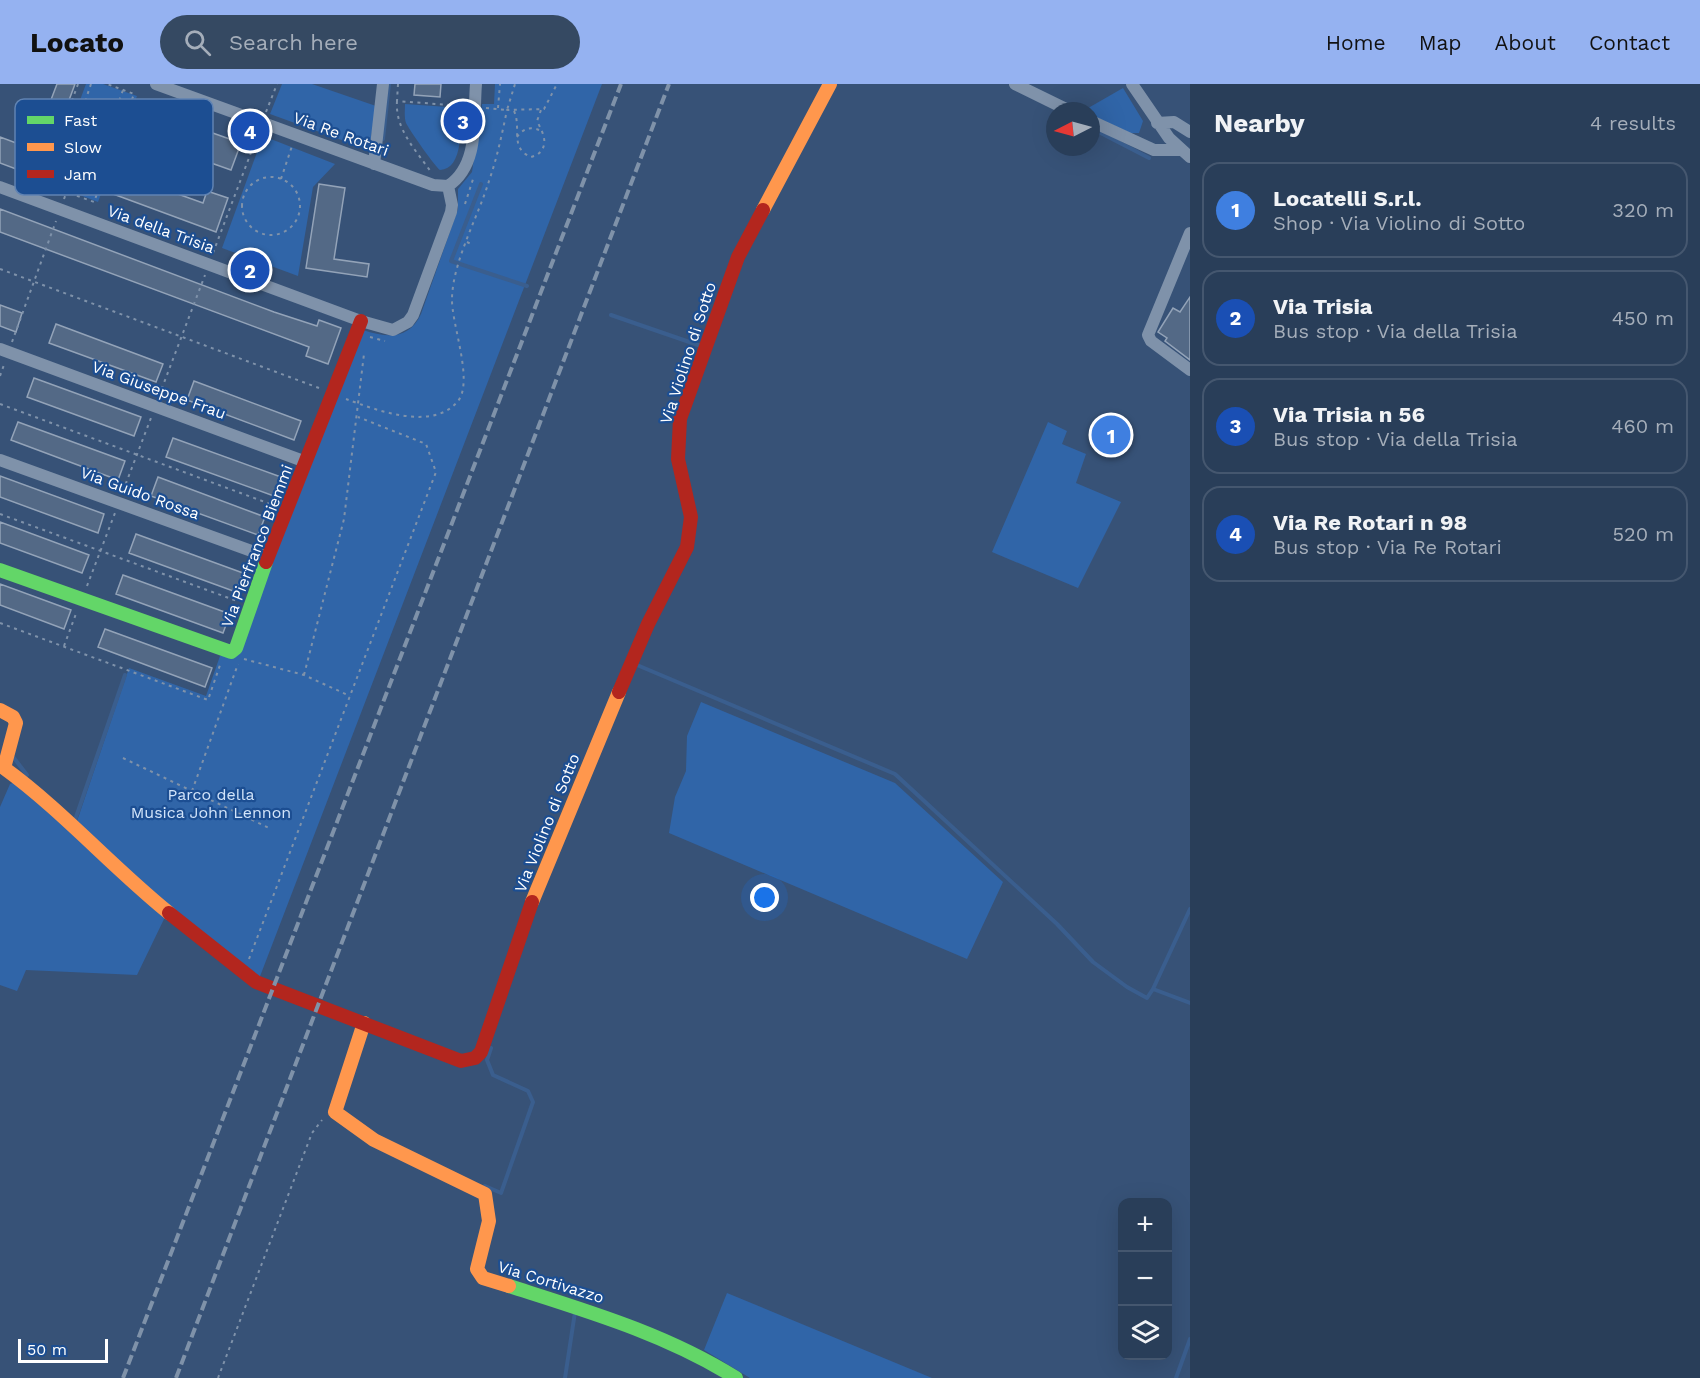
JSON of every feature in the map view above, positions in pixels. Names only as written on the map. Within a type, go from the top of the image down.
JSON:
[{"type":"street","name":"Via Re Rotari","points":[[156,84],[198,99]]},
{"type":"street","points":[[374,164],[383,84]]},
{"type":"street","points":[[444,187],[461,178],[471,152],[476,84]]},
{"type":"street","name":"Via Violino di Sotto","points":[[0,710],[13,717],[16,723],[3,764],[7,771],[41,795],[127,879],[256,982],[461,1061],[475,1058],[481,1052],[525,921],[571,804],[648,624],[687,547],[690,508],[680,472],[677,438],[688,395],[738,257],[830,84]]},
{"type":"street","points":[[1015,84],[1052,102]]},
{"type":"street","points":[[1132,84],[1157,123],[1185,153]]},
{"type":"street","name":"Via Re Rotari","points":[[213,104],[374,164],[444,187]]},
{"type":"street","points":[[1157,123],[1174,122],[1190,132]]},
{"type":"street","points":[[1100,125],[1154,150],[1185,153]]},
{"type":"street","name":"Via della Trisia","points":[[0,187],[15,192]]},
{"type":"street","name":"Via della Trisia","points":[[22,195],[361,321],[393,330],[408,322],[413,315],[451,212],[453,205],[444,187]]},
{"type":"street","points":[[1190,233],[1148,335],[1151,341],[1190,370]]},
{"type":"street","name":"Via Pierfranco Biemmi","points":[[0,570],[225,652],[231,652],[236,648],[268,556],[361,321]]},
{"type":"street","name":"Via Giuseppe Frau","points":[[4,351],[306,462]]},
{"type":"street","name":"Via Guido Rossa","points":[[0,459],[268,556]]},
{"type":"street","points":[[335,1112],[364,1023]]},
{"type":"street","name":"Via Cortivazzo","points":[[335,1112],[374,1140],[485,1194],[490,1203],[490,1214],[477,1269],[483,1278],[654,1333],[709,1361],[735,1378]]},
{"type":"path","points":[[73,99],[78,84]]},
{"type":"path","points":[[86,99],[91,84]]},
{"type":"path","points":[[108,84],[134,94],[132,99]]},
{"type":"path","points":[[64,646],[277,84]]},
{"type":"path","points":[[398,84],[396,117],[403,133],[444,187]]},
{"type":"path","points":[[498,109],[500,84]]},
{"type":"path","points":[[507,110],[515,84]]},
{"type":"path","points":[[397,101],[514,111],[541,110],[548,105],[557,84]]},
{"type":"path","points":[[120,99],[123,90]]},
{"type":"path","points":[[514,111],[518,120],[519,150],[531,157],[542,152],[545,138],[537,121],[541,110]]},
{"type":"path","points":[[517,137],[525,129],[531,128],[543,132]]},
{"type":"path","points":[[281,179],[296,135]]},
{"type":"path","points":[[464,206],[476,172]]},
{"type":"path","points":[[261,179],[281,179],[296,191],[300,203],[295,223],[284,233],[261,234],[249,225],[242,212],[243,196],[261,179]]},
{"type":"path","points":[[236,193],[243,196]]},
{"type":"path","points":[[0,376],[4,351],[66,195]]},
{"type":"path","points":[[75,195],[94,202],[97,195]]},
{"type":"path","points":[[467,242],[473,244]]},
{"type":"path","points":[[365,335],[390,342]]},
{"type":"path","points":[[304,675],[344,519],[358,417],[364,347]]},
{"type":"path","points":[[0,404],[288,510]]},
{"type":"path","points":[[249,957],[436,472],[426,444],[358,417]]},
{"type":"path","points":[[0,514],[252,607]]},
{"type":"path","points":[[0,623],[208,700],[225,652]]},
{"type":"path","points":[[191,791],[240,658],[304,675],[350,696]]},
{"type":"path","points":[[123,758],[269,828]]},
{"type":"path","points":[[218,1378],[312,1133],[316,1125],[335,1112]]},
{"type":"green space","points":[[86,84],[103,84],[137,96],[136,99],[80,99]]},
{"type":"green space","points":[[282,84],[312,84],[376,106],[369,150],[270,114]]},
{"type":"green space","name":"Parco della Musica John Lennon","points":[[495,84],[602,84],[259,979],[131,879],[76,824],[129,668],[206,696],[220,656],[233,656],[363,330],[380,335],[404,333],[410,329],[421,314],[458,209],[458,189],[472,172],[482,104],[494,104]]},
{"type":"green space","points":[[1123,88],[1143,121],[1139,133],[1130,133],[1100,119],[1099,102]]},
{"type":"green space","points":[[405,104],[462,108],[457,155],[448,168],[440,170],[428,156],[405,121]]},
{"type":"green space","points":[[263,136],[335,164],[313,187],[298,276],[222,248]]},
{"type":"green space","points":[[80,195],[101,195],[98,202]]},
{"type":"green space","points":[[1048,422],[1067,431],[1062,444],[1086,454],[1076,483],[1121,502],[1078,588],[992,552]]},
{"type":"green space","points":[[701,702],[895,783],[1003,882],[967,959],[669,833],[675,797],[686,771],[687,736]]},
{"type":"green space","points":[[15,782],[165,917],[137,975],[26,970],[17,991],[0,985],[0,807],[10,784]]},
{"type":"green space","points":[[727,1293],[932,1378],[750,1378],[704,1350]]},
{"type":"building","points":[[57,84],[75,84],[69,99],[51,99]]},
{"type":"building","points":[[415,84],[441,84],[440,97],[414,95]]},
{"type":"building","points":[[213,133],[241,143],[231,170],[213,164]]},
{"type":"building","points":[[0,137],[15,143],[15,169],[0,163]]},
{"type":"building","points":[[319,184],[345,188],[334,259],[369,264],[367,277],[306,268]]},
{"type":"building","points":[[213,193],[228,198],[216,232],[116,195],[181,195],[203,203],[206,195],[213,195]]},
{"type":"building","points":[[0,209],[274,312],[317,326],[319,320],[341,328],[328,364],[306,356],[309,347],[0,232]]},
{"type":"building","points":[[1190,297],[1190,360],[1165,341],[1167,338],[1158,332],[1173,308],[1180,312]]},
{"type":"building","points":[[0,305],[22,313],[16,332],[0,326]]},
{"type":"building","points":[[56,324],[163,364],[156,382],[49,343]]},
{"type":"building","points":[[34,378],[141,417],[134,436],[27,397]]},
{"type":"building","points":[[194,381],[301,421],[294,440],[187,400]]},
{"type":"building","points":[[18,422],[125,461],[118,480],[11,440]]},
{"type":"building","points":[[173,438],[281,477],[274,496],[166,457]]},
{"type":"building","points":[[0,476],[104,514],[98,533],[0,497]]},
{"type":"building","points":[[158,477],[265,517],[258,535],[151,496]]},
{"type":"building","points":[[0,522],[89,555],[82,573],[0,543]]},
{"type":"building","points":[[136,534],[243,573],[236,592],[129,553]]},
{"type":"building","points":[[123,575],[230,614],[223,633],[116,594]]},
{"type":"building","points":[[0,584],[71,610],[64,629],[0,605]]},
{"type":"building","points":[[105,629],[212,668],[205,687],[98,647]]},
{"type":"waterway","points":[[383,139],[389,84]]},
{"type":"waterway","points":[[1100,133],[1149,158]]},
{"type":"waterway","points":[[481,184],[451,261],[527,286]]},
{"type":"waterway","points":[[611,315],[701,346]]},
{"type":"waterway","points":[[637,665],[895,774],[1057,924],[1093,962],[1127,987],[1147,998],[1153,989]]},
{"type":"waterway","points":[[75,820],[125,675]]},
{"type":"waterway","points":[[14,758],[27,775]]},
{"type":"waterway","points":[[1190,909],[1153,989],[1190,1003]]},
{"type":"waterway","points":[[485,1186],[501,1193],[533,1102],[528,1091],[493,1075],[487,1060],[491,1048]]},
{"type":"waterway","points":[[565,1378],[575,1312]]},
{"type":"waterway","points":[[1176,1378],[1190,1339]]},
{"type":"railway","points":[[123,1378],[621,84]]},
{"type":"railway","points":[[176,1378],[669,84]]},
{"type":"traffic: fast","points":[[0,570],[231,652],[236,648],[266,562]]},
{"type":"traffic: fast","points":[[509,1286],[597,1314],[654,1336],[709,1362],[736,1378]]},
{"type":"traffic: slow","points":[[763,210],[830,84]]},
{"type":"traffic: slow","points":[[532,902],[619,692]]},
{"type":"traffic: slow","points":[[0,710],[13,717],[16,723],[4,768],[47,802],[169,913]]},
{"type":"traffic: slow","points":[[364,1023],[335,1112],[374,1140],[485,1194],[489,1221],[477,1269],[483,1278],[509,1286]]},
{"type":"traffic: jam","points":[[619,692],[648,624],[687,547],[691,517],[678,459],[680,419],[738,257],[763,210]]},
{"type":"traffic: jam","points":[[266,562],[361,321]]},
{"type":"traffic: jam","points":[[169,913],[256,982],[461,1061],[475,1058],[481,1052],[532,902]]},
{"type":"place","name":"Via Trisia n 56","points":[[463,121]]},
{"type":"place","name":"Via Re Rotari n 98","points":[[250,131]]},
{"type":"place","name":"Via Trisia","points":[[250,270]]},
{"type":"place","name":"Locatelli S.r.l.","points":[[1111,435]]}]
